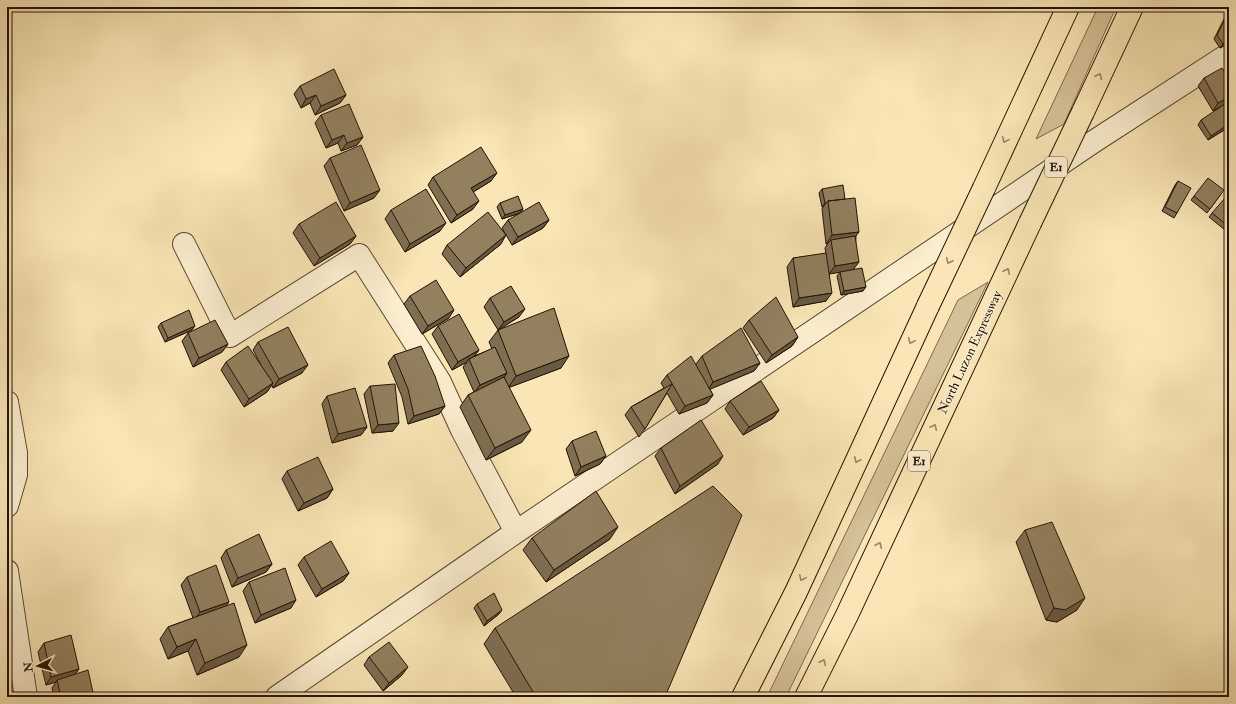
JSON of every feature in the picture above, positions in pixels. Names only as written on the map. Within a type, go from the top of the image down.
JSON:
[{"type":"highway","points":[[1022,104],[1058,7]]},
{"type":"highway","points":[[743,697],[796,592],[1068,7]]},
{"type":"highway","name":"North Luzon Expressway","points":[[806,697],[850,608],[1132,7]]},
{"type":"street","points":[[277,697],[516,532],[1093,142],[1229,54]]},
{"type":"street","points":[[184,244],[230,336],[359,255],[440,382],[462,430],[516,532]]},
{"type":"street","points":[[7,402],[16,453],[16,476],[7,506]]},
{"type":"street","points":[[7,571],[26,697]]},
{"type":"shaded area","points":[[1098,7],[1116,7],[1064,124],[1036,139]]},
{"type":"shaded area","points":[[988,282],[786,697],[767,697],[958,300]]},
{"type":"building","points":[[1229,14],[1229,40],[1223,44],[1217,35],[1227,15]]},
{"type":"building","points":[[1222,68],[1229,80],[1229,97],[1218,103],[1204,78]]},
{"type":"building","points":[[334,69],[346,95],[321,106],[316,95],[306,99],[300,86]]},
{"type":"building","points":[[349,104],[363,137],[347,143],[344,135],[332,140],[321,115]]},
{"type":"building","points":[[1225,104],[1229,110],[1229,124],[1211,136],[1201,120]]},
{"type":"building","points":[[361,145],[380,190],[350,203],[330,158]]},
{"type":"building","points":[[481,147],[497,173],[471,188],[479,201],[457,215],[433,177]]},
{"type":"building","points":[[1208,178],[1224,190],[1210,209],[1194,196]]},
{"type":"building","points":[[1178,181],[1191,188],[1177,213],[1165,207]]},
{"type":"building","points":[[843,185],[845,199],[828,201],[825,203],[822,189]]},
{"type":"building","points":[[426,189],[446,223],[410,244],[391,210]]},
{"type":"building","points":[[518,196],[523,209],[505,215],[500,203]]},
{"type":"building","points":[[855,198],[859,232],[832,235],[828,201]]},
{"type":"building","points":[[1225,198],[1229,201],[1228,226],[1212,213]]},
{"type":"building","points":[[336,202],[356,236],[320,258],[299,224]]},
{"type":"building","points":[[539,202],[549,220],[518,237],[508,220]]},
{"type":"building","points":[[488,212],[506,235],[466,268],[447,245]]},
{"type":"building","points":[[855,236],[859,262],[835,266],[831,240]]},
{"type":"building","points":[[826,253],[832,293],[799,298],[793,258]]},
{"type":"building","points":[[862,268],[866,287],[844,291],[840,272]]},
{"type":"building","points":[[436,280],[454,310],[428,326],[410,296]]},
{"type":"building","points":[[511,286],[525,309],[504,322],[490,298]]},
{"type":"building","points":[[776,297],[798,337],[772,355],[749,320]]},
{"type":"building","points":[[554,308],[569,356],[516,376],[498,330]]},
{"type":"building","points":[[189,310],[195,326],[168,338],[161,323]]},
{"type":"building","points":[[459,314],[479,350],[458,362],[438,326]]},
{"type":"building","points":[[215,320],[228,344],[199,358],[188,333]]},
{"type":"building","points":[[288,327],[308,365],[279,379],[258,342]]},
{"type":"building","points":[[741,328],[760,363],[713,382],[702,356]]},
{"type":"building","points":[[248,346],[273,383],[249,399],[226,362]]},
{"type":"building","points":[[421,346],[435,376],[445,406],[414,416],[408,389],[394,355]]},
{"type":"building","points":[[495,347],[507,373],[480,385],[469,359]]},
{"type":"building","points":[[691,356],[713,395],[685,406],[667,375]]},
{"type":"building","points":[[504,377],[531,430],[495,448],[468,395]]},
{"type":"building","points":[[761,381],[779,410],[749,427],[730,401]]},
{"type":"building","points":[[395,384],[399,423],[378,425],[370,386]]},
{"type":"building","points":[[672,384],[645,429],[631,407]]},
{"type":"building","points":[[355,388],[367,427],[338,434],[327,396]]},
{"type":"building","points":[[701,420],[723,456],[680,486],[661,448]]},
{"type":"building","points":[[596,431],[606,456],[581,467],[572,441]]},
{"type":"building","points":[[318,457],[333,489],[304,503],[287,471]]},
{"type":"building","points":[[713,486],[742,515],[665,697],[536,697],[495,628]]},
{"type":"building","points":[[596,491],[618,527],[554,570],[532,538]]},
{"type":"building","points":[[1052,522],[1085,598],[1065,610],[1054,608],[1025,530]]},
{"type":"building","points":[[259,534],[272,564],[238,578],[226,550]]},
{"type":"building","points":[[331,541],[349,573],[322,589],[304,557]]},
{"type":"building","points":[[216,565],[229,602],[200,612],[187,577]]},
{"type":"building","points":[[285,568],[296,600],[261,615],[249,582]]},
{"type":"building","points":[[494,593],[502,610],[487,621],[477,604]]},
{"type":"building","points":[[234,603],[247,645],[205,663],[196,639],[177,647],[168,627]]},
{"type":"building","points":[[71,635],[79,669],[51,677],[44,643]]},
{"type":"building","points":[[389,642],[408,667],[389,683],[369,657]]},
{"type":"building","points":[[88,670],[94,697],[61,697],[57,680]]}]
